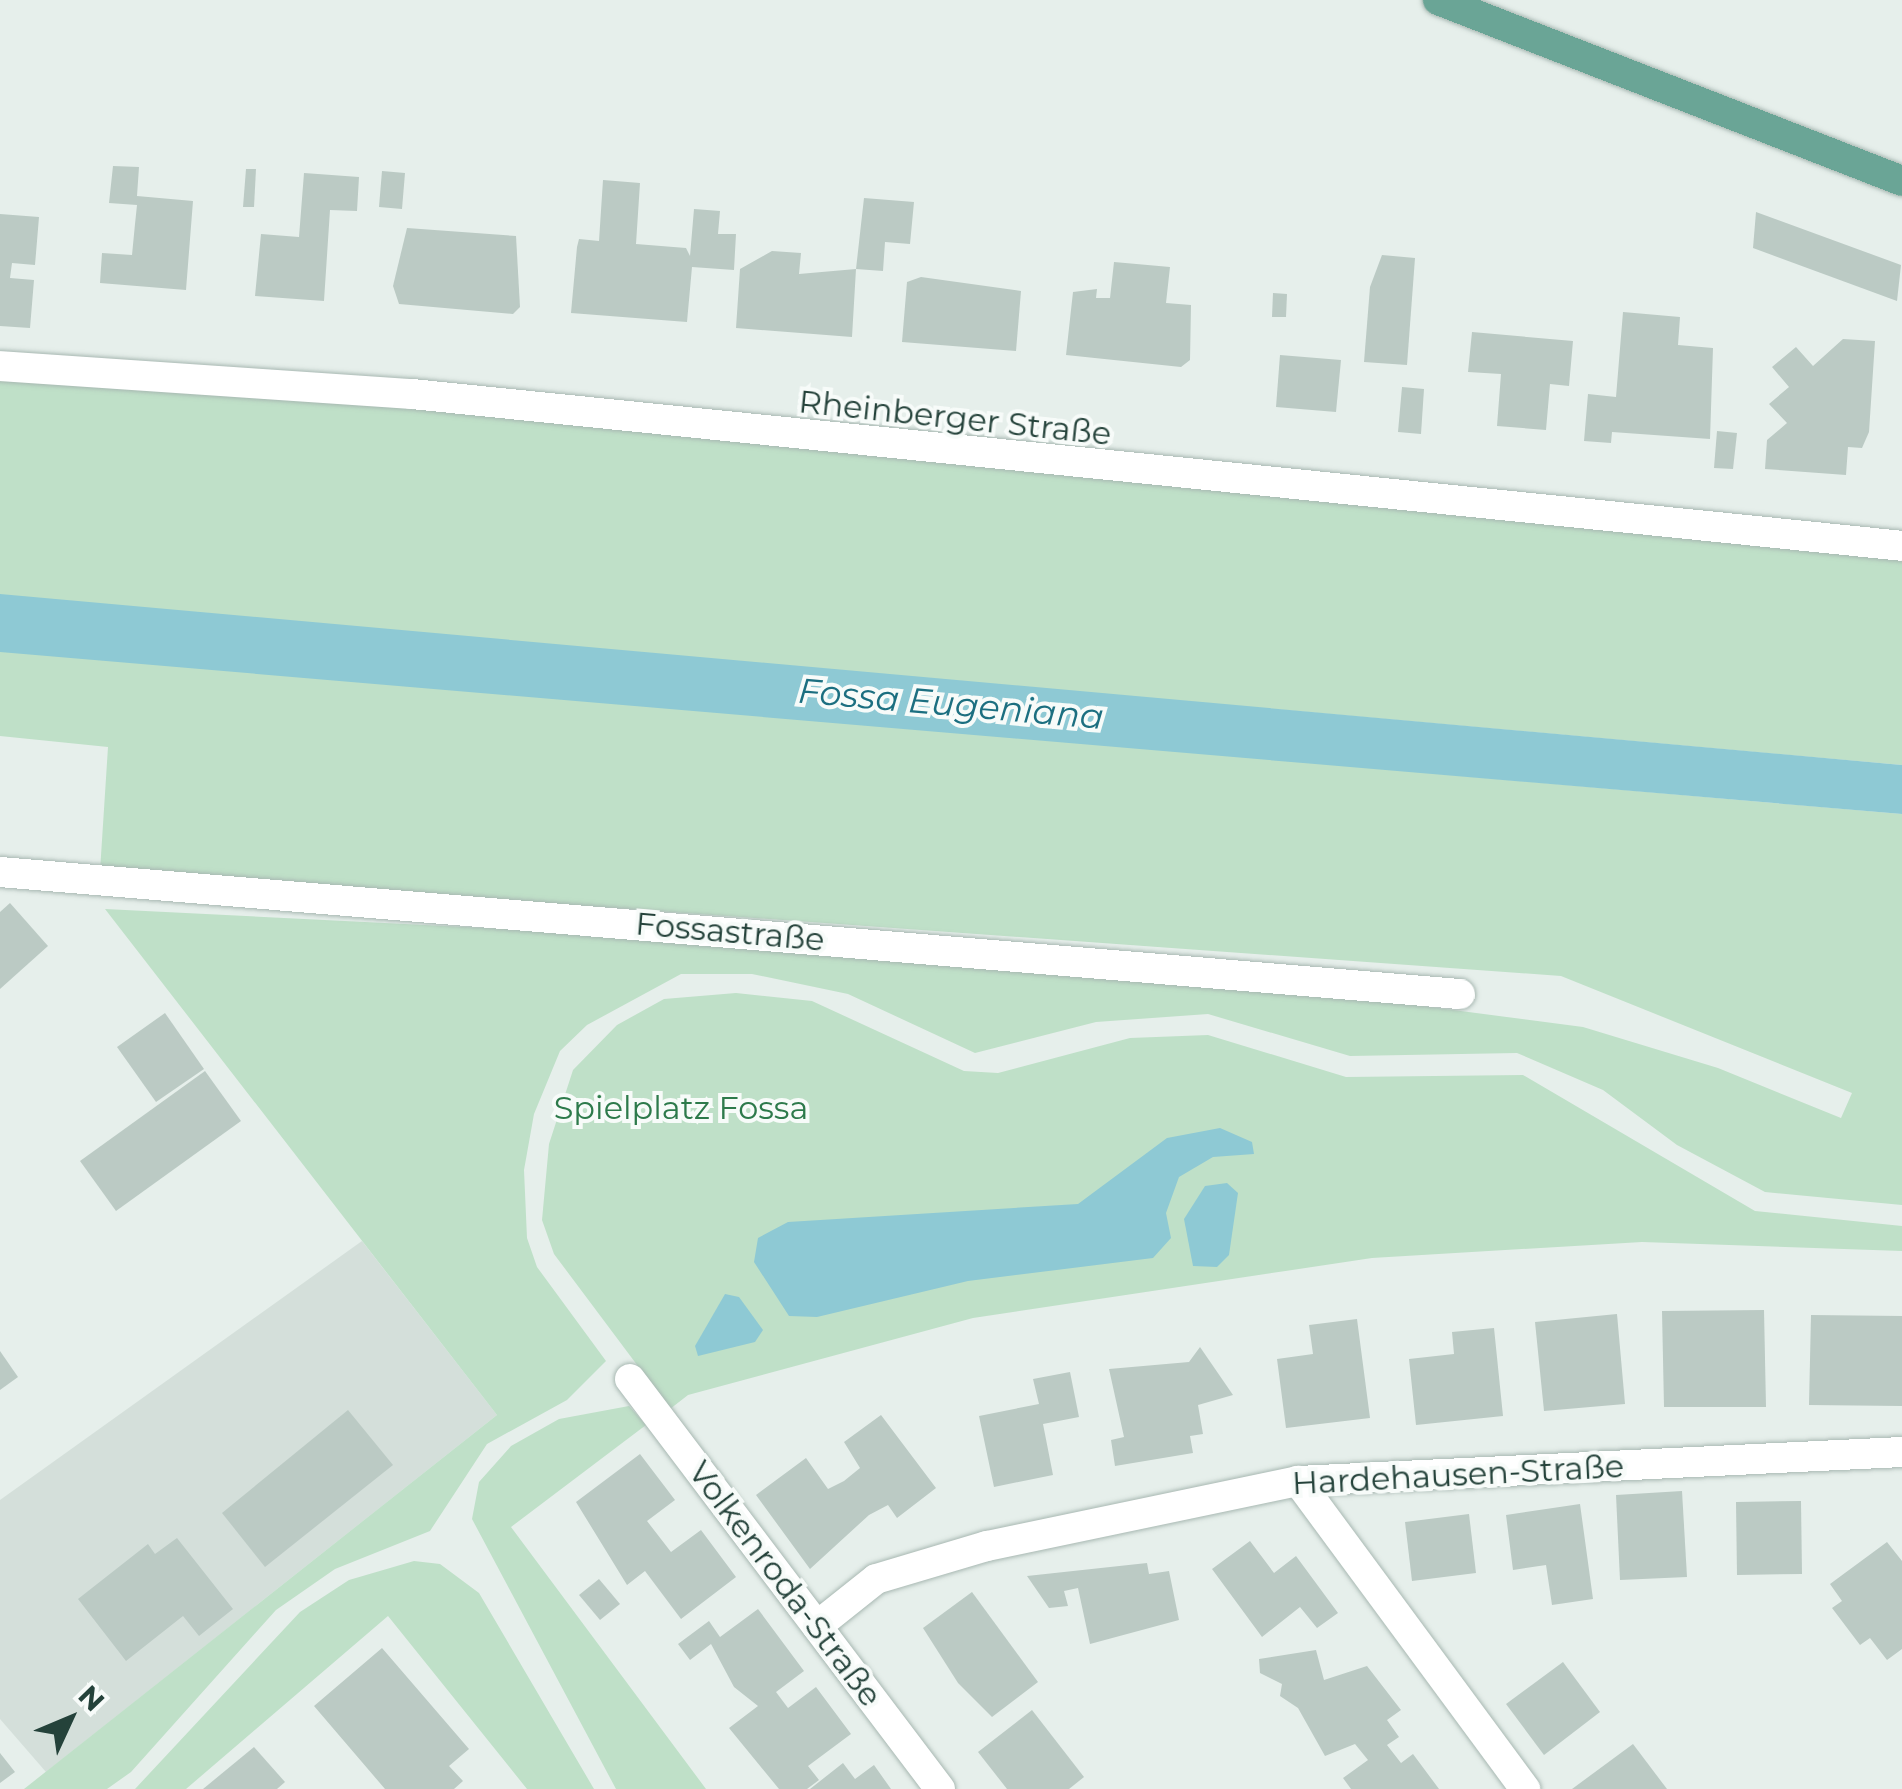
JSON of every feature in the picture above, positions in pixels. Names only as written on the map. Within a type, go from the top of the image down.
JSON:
[{"type":"main road","points":[[1438,0],[1902,180]]},
{"type":"street","name":"Rheinberger Straße","points":[[0,366],[412,394],[1902,546]]},
{"type":"street","name":"Fossastraße","points":[[0,872],[1460,994]]},
{"type":"street","name":"Volkenroda-Straße","points":[[630,1379],[940,1789]]},
{"type":"street","name":"Hardehausen-Straße","points":[[817,1626],[876,1580],[987,1546],[1298,1480],[1896,1460]]},
{"type":"street","points":[[1298,1480],[1525,1789]]},
{"type":"shaded area","points":[[362,1241],[497,1415],[46,1772],[0,1719],[0,1500]]},
{"type":"green space","points":[[0,366],[1902,546],[1902,765],[542,644],[519,694],[1902,814],[1902,1205],[1765,1192],[1677,1145],[1603,1090],[1517,1053],[1350,1056],[1208,1014],[1096,1022],[975,1053],[848,994],[752,974],[681,974],[587,1025],[560,1051],[534,1114],[524,1170],[527,1238],[537,1267],[606,1361],[567,1400],[487,1444],[430,1531],[335,1569],[276,1610],[131,1772],[107,1789],[24,1789],[497,1415],[105,909],[702,939],[1331,994],[1583,1027],[1718,1068],[1841,1118],[1852,1093],[1561,976],[100,871],[108,747],[0,736]]},
{"type":"green space","name":"Spielplatz Fossa","points":[[736,993],[812,1001],[964,1071],[998,1073],[1130,1038],[1208,1035],[1346,1077],[1523,1075],[1755,1211],[1902,1226],[1902,1251],[1642,1242],[1372,1258],[973,1318],[688,1395],[670,1409],[554,1254],[542,1220],[549,1144],[573,1070],[617,1025],[664,999]]},
{"type":"green space","points":[[629,1406],[646,1425],[511,1527],[706,1789],[616,1789],[472,1519],[479,1482],[511,1446],[559,1419]]},
{"type":"green space","points":[[414,1561],[440,1564],[479,1593],[594,1789],[527,1789],[388,1616],[186,1789],[135,1789],[300,1612],[349,1580]]},
{"type":"water","name":"Fossa Eugeniana","points":[[0,594],[1902,765],[1902,814],[0,652]]},
{"type":"water","points":[[1220,1128],[1252,1142],[1254,1154],[1213,1157],[1179,1177],[1166,1213],[1171,1238],[1153,1258],[968,1281],[817,1317],[789,1316],[754,1262],[758,1238],[788,1222],[1078,1204],[1167,1138]]},
{"type":"water","points":[[1227,1183],[1238,1193],[1229,1255],[1217,1267],[1193,1266],[1184,1219],[1205,1186]]},
{"type":"water","points":[[725,1294],[739,1297],[763,1330],[755,1342],[698,1356],[695,1346]]},
{"type":"building","points":[[113,166],[139,167],[137,196],[193,201],[186,290],[100,283],[102,253],[132,255],[137,205],[109,203]]},
{"type":"building","points":[[246,169],[256,169],[254,207],[243,207]]},
{"type":"building","points":[[382,171],[405,173],[402,209],[379,207]]},
{"type":"building","points":[[304,173],[359,177],[357,211],[330,210],[324,301],[255,296],[261,234],[299,237]]},
{"type":"building","points":[[603,180],[640,183],[636,244],[686,248],[690,256],[694,209],[720,211],[718,234],[736,234],[734,270],[692,267],[687,322],[571,313],[579,239],[599,241]]},
{"type":"building","points":[[864,198],[914,202],[910,244],[885,242],[883,271],[856,269]]},
{"type":"building","points":[[1756,212],[1901,265],[1897,301],[1753,248]]},
{"type":"building","points":[[0,214],[39,217],[35,265],[12,263],[10,278],[34,280],[30,328],[0,326]]},
{"type":"building","points":[[407,228],[516,236],[520,307],[513,314],[399,304],[393,286]]},
{"type":"building","points":[[772,251],[801,253],[799,274],[856,269],[852,337],[736,328],[740,269]]},
{"type":"building","points":[[1382,255],[1415,258],[1407,365],[1364,362],[1370,287]]},
{"type":"building","points":[[1114,262],[1170,267],[1166,303],[1191,305],[1190,360],[1181,367],[1066,355],[1073,292],[1097,289],[1096,298],[1110,298]]},
{"type":"building","points":[[921,277],[1021,291],[1016,351],[902,342],[907,282]]},
{"type":"building","points":[[1273,293],[1287,294],[1286,317],[1272,317]]},
{"type":"building","points":[[1623,312],[1680,317],[1678,345],[1713,348],[1710,439],[1612,432],[1611,443],[1584,441],[1588,394],[1616,397]]},
{"type":"building","points":[[1472,332],[1573,341],[1569,386],[1550,384],[1546,430],[1497,426],[1501,374],[1468,372]]},
{"type":"building","points":[[1843,339],[1875,341],[1869,432],[1862,448],[1848,447],[1846,475],[1765,469],[1767,440],[1787,423],[1769,404],[1789,387],[1772,367],[1796,347],[1813,366]]},
{"type":"building","points":[[1280,355],[1341,360],[1336,412],[1276,407]]},
{"type":"building","points":[[1402,387],[1424,389],[1421,434],[1398,432]]},
{"type":"building","points":[[1717,431],[1737,433],[1733,469],[1714,468]]},
{"type":"building","points":[[10,903],[48,946],[0,989],[0,912]]},
{"type":"building","points":[[165,1013],[204,1069],[156,1102],[117,1047]]},
{"type":"building","points":[[205,1071],[241,1121],[116,1211],[80,1161]]},
{"type":"building","points":[[1764,1310],[1766,1407],[1664,1407],[1662,1311]]},
{"type":"building","points":[[1617,1314],[1625,1404],[1544,1411],[1535,1322]]},
{"type":"building","points":[[1811,1315],[1902,1316],[1902,1406],[1809,1405]]},
{"type":"building","points":[[1357,1319],[1370,1418],[1286,1428],[1277,1359],[1313,1354],[1309,1325]]},
{"type":"building","points":[[1494,1328],[1503,1416],[1416,1425],[1409,1359],[1454,1354],[1452,1332]]},
{"type":"building","points":[[1200,1347],[1233,1395],[1198,1405],[1203,1434],[1190,1436],[1193,1453],[1115,1466],[1111,1440],[1124,1437],[1109,1369],[1189,1362]]},
{"type":"building","points":[[0,1351],[18,1377],[0,1390]]},
{"type":"building","points":[[1070,1372],[1079,1417],[1043,1424],[1053,1475],[994,1487],[979,1416],[1039,1404],[1033,1379]]},
{"type":"building","points":[[348,1410],[393,1465],[265,1567],[222,1513]]},
{"type":"building","points":[[881,1415],[936,1488],[897,1518],[888,1505],[869,1515],[810,1569],[756,1495],[806,1458],[828,1489],[844,1481],[860,1468],[844,1442]]},
{"type":"building","points":[[640,1454],[675,1500],[647,1521],[671,1552],[701,1530],[736,1577],[681,1619],[645,1571],[627,1585],[576,1502]]},
{"type":"building","points":[[1682,1491],[1687,1577],[1620,1580],[1616,1495]]},
{"type":"building","points":[[1801,1501],[1802,1574],[1737,1575],[1736,1502]]},
{"type":"building","points":[[1580,1504],[1593,1599],[1552,1605],[1546,1565],[1513,1570],[1506,1515]]},
{"type":"building","points":[[1469,1514],[1476,1573],[1412,1581],[1405,1522]]},
{"type":"building","points":[[177,1538],[233,1609],[199,1636],[183,1616],[126,1661],[78,1599],[148,1544],[155,1554]]},
{"type":"building","points":[[1250,1541],[1274,1573],[1296,1556],[1338,1613],[1317,1628],[1300,1607],[1262,1637],[1212,1569]]},
{"type":"building","points":[[1887,1542],[1902,1561],[1902,1649],[1887,1660],[1870,1638],[1860,1645],[1832,1608],[1842,1601],[1830,1584]]},
{"type":"building","points":[[1147,1563],[1149,1574],[1169,1571],[1179,1620],[1090,1644],[1078,1588],[1064,1591],[1068,1606],[1049,1608],[1027,1576]]},
{"type":"building","points":[[599,1579],[620,1604],[600,1620],[579,1595]]},
{"type":"building","points":[[972,1592],[1038,1682],[992,1717],[958,1683],[923,1628]]},
{"type":"building","points":[[758,1609],[804,1671],[776,1692],[788,1708],[816,1687],[851,1734],[808,1766],[819,1780],[807,1789],[779,1789],[729,1728],[758,1706],[734,1687],[711,1644],[690,1660],[678,1644],[709,1621],[720,1637]]},
{"type":"building","points":[[382,1648],[469,1749],[449,1766],[463,1781],[454,1789],[385,1789],[314,1706]]},
{"type":"building","points":[[1316,1650],[1324,1680],[1367,1666],[1401,1710],[1387,1720],[1399,1737],[1387,1745],[1401,1763],[1413,1754],[1439,1789],[1351,1789],[1343,1778],[1368,1760],[1355,1744],[1325,1756],[1298,1708],[1280,1696],[1282,1684],[1260,1673],[1259,1659]]},
{"type":"building","points":[[1563,1662],[1600,1712],[1544,1755],[1506,1704]]},
{"type":"building","points":[[1032,1710],[1084,1777],[1069,1789],[1007,1789],[978,1752]]},
{"type":"building","points":[[1633,1744],[1667,1789],[1572,1789]]},
{"type":"building","points":[[254,1747],[285,1782],[277,1789],[203,1789]]},
{"type":"building","points":[[0,1753],[15,1772],[0,1783]]},
{"type":"building","points":[[843,1763],[855,1779],[874,1765],[891,1789],[810,1789]]}]
